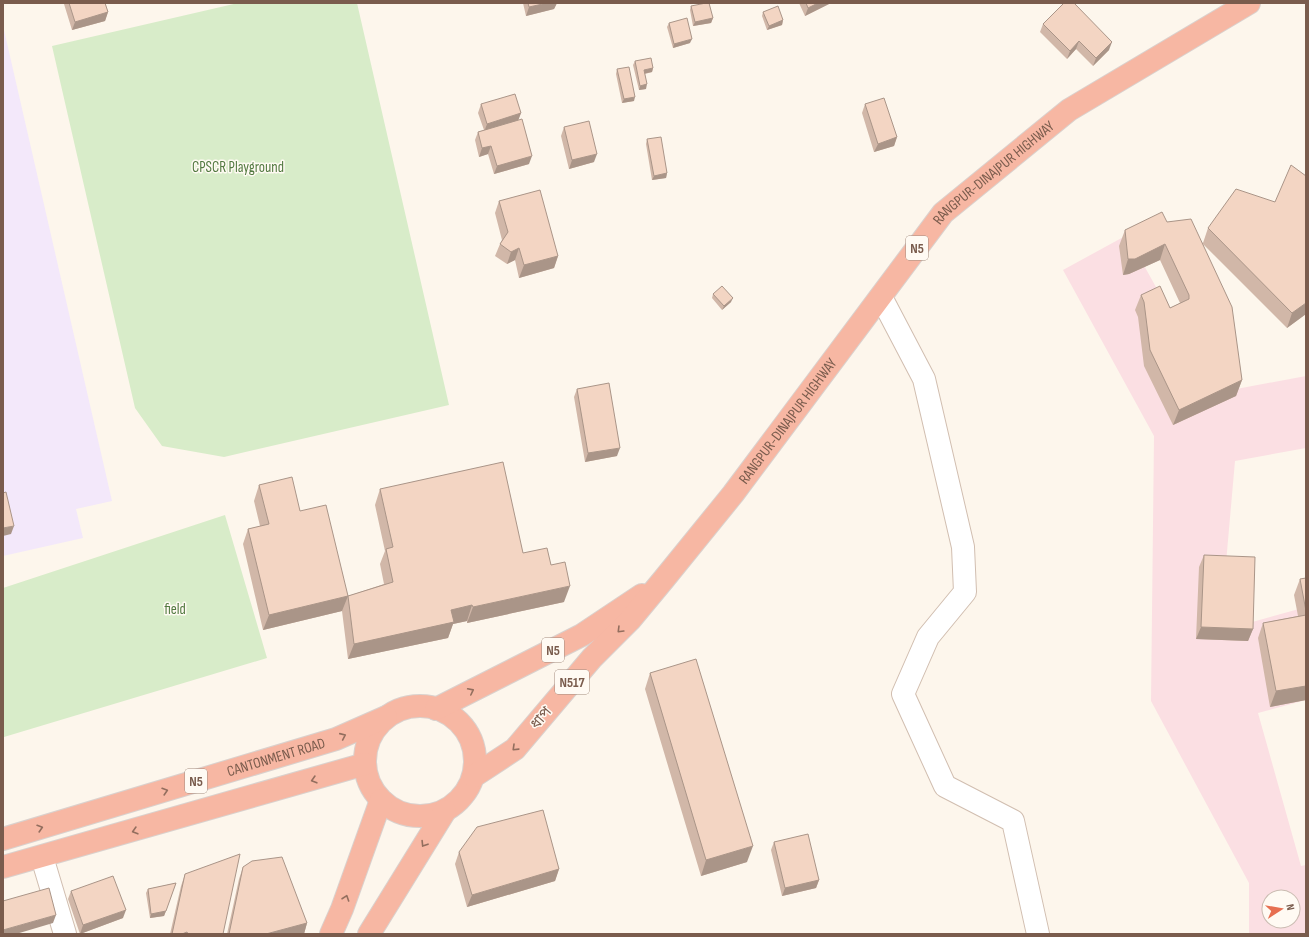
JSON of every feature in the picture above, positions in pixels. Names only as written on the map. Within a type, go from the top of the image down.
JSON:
[{"type":"highway","name":"RANGPUR-DINAJPUR HIGHWAY","points":[[664,580],[733,494],[943,213],[1069,110],[1249,3]]},
{"type":"highway","name":"N5","points":[[436,709],[582,635],[664,580]]},
{"type":"highway","name":"ধাপ","points":[[474,776],[515,749],[592,658],[630,620],[664,580]]},
{"type":"highway","name":"N5","points":[[430,706],[451,715],[467,732],[475,753],[474,776],[463,797],[445,811],[423,817],[400,813],[381,800],[368,780],[365,764],[371,735],[386,717],[407,707],[430,706]]},
{"type":"highway","name":"CANTONMENT ROAD","points":[[3,838],[336,739],[386,717]]},
{"type":"highway","name":"N5","points":[[3,867],[42,858],[365,764]]},
{"type":"highway","points":[[331,934],[342,909],[381,800]]},
{"type":"highway","points":[[369,934],[445,811]]},
{"type":"street","points":[[881,296],[924,379],[963,547],[965,584],[965,592],[928,637],[902,694],[945,786],[1013,821],[1038,934]]},
{"type":"street","points":[[42,858],[65,934]]},
{"type":"shaded area","points":[[3,30],[112,501],[76,509],[83,538],[3,556]]},
{"type":"shaded area","points":[[1127,235],[1215,393],[1306,376],[1306,448],[1235,461],[1220,631],[1306,607],[1306,700],[1258,713],[1301,866],[1306,865],[1306,934],[1249,934],[1249,883],[1151,701],[1154,436],[1063,270]]},
{"type":"green space","name":"CPSCR Playground","points":[[238,3],[357,3],[449,405],[224,457],[162,446],[135,408],[52,46]]},
{"type":"green space","name":"field","points":[[225,515],[267,658],[4,737],[3,588]]},
{"type":"building","points":[[69,3],[105,3],[108,12],[75,22]]},
{"type":"building","points":[[528,3],[547,3],[529,7]]},
{"type":"building","points":[[709,3],[713,18],[695,22],[691,6]]},
{"type":"building","points":[[806,3],[818,3],[808,8]]},
{"type":"building","points":[[1064,3],[1074,3],[1112,42],[1096,58],[1079,41],[1070,51],[1043,24]]},
{"type":"building","points":[[778,6],[783,20],[769,26],[763,12]]},
{"type":"building","points":[[687,18],[692,39],[674,44],[669,23]]},
{"type":"building","points":[[651,58],[653,68],[644,70],[647,84],[640,86],[635,61]]},
{"type":"building","points":[[629,67],[635,97],[624,99],[617,69]]},
{"type":"building","points":[[515,94],[521,113],[487,124],[481,104]]},
{"type":"building","points":[[884,98],[897,137],[878,144],[865,104]]},
{"type":"building","points":[[522,119],[532,156],[497,166],[491,146],[482,148],[478,132]]},
{"type":"building","points":[[589,121],[597,154],[572,160],[564,127]]},
{"type":"building","points":[[661,137],[667,173],[654,176],[647,139]]},
{"type":"building","points":[[1291,165],[1306,176],[1306,303],[1292,313],[1208,228],[1236,189],[1275,202]]},
{"type":"building","points":[[540,190],[558,256],[524,265],[519,248],[511,252],[500,244],[508,232],[499,201]]},
{"type":"building","points":[[1162,212],[1167,222],[1191,219],[1232,307],[1242,380],[1179,410],[1150,350],[1144,302],[1141,295],[1160,286],[1170,308],[1189,299],[1189,295],[1165,244],[1135,259],[1128,259],[1125,230]]},
{"type":"building","points":[[722,286],[733,298],[724,306],[713,294]]},
{"type":"building","points":[[609,383],[620,448],[588,453],[577,389]]},
{"type":"building","points":[[503,462],[523,553],[547,548],[551,565],[565,562],[570,586],[473,607],[472,605],[451,610],[454,622],[354,644],[348,596],[393,582],[386,549],[393,547],[380,489]]},
{"type":"building","points":[[292,477],[300,511],[326,505],[348,596],[269,615],[248,529],[269,524],[259,485]]},
{"type":"building","points":[[6,492],[14,526],[3,528],[3,493]]},
{"type":"building","points":[[1204,555],[1255,557],[1253,629],[1201,627]]},
{"type":"building","points":[[1306,578],[1306,611],[1300,579]]},
{"type":"building","points":[[1306,615],[1306,686],[1276,691],[1263,623]]},
{"type":"building","points":[[696,659],[753,846],[706,860],[650,673]]},
{"type":"building","points":[[543,810],[559,869],[472,895],[459,852],[477,827]]},
{"type":"building","points":[[808,834],[819,880],[785,888],[774,842]]},
{"type":"building","points":[[240,854],[223,934],[188,934],[187,932],[182,934],[172,934],[185,874]]},
{"type":"building","points":[[282,857],[307,923],[266,934],[229,934],[243,867],[252,861]]},
{"type":"building","points":[[113,876],[126,910],[83,925],[71,891]]},
{"type":"building","points":[[176,883],[166,911],[151,914],[148,889]]},
{"type":"building","points":[[49,888],[56,915],[3,930],[3,901]]}]
